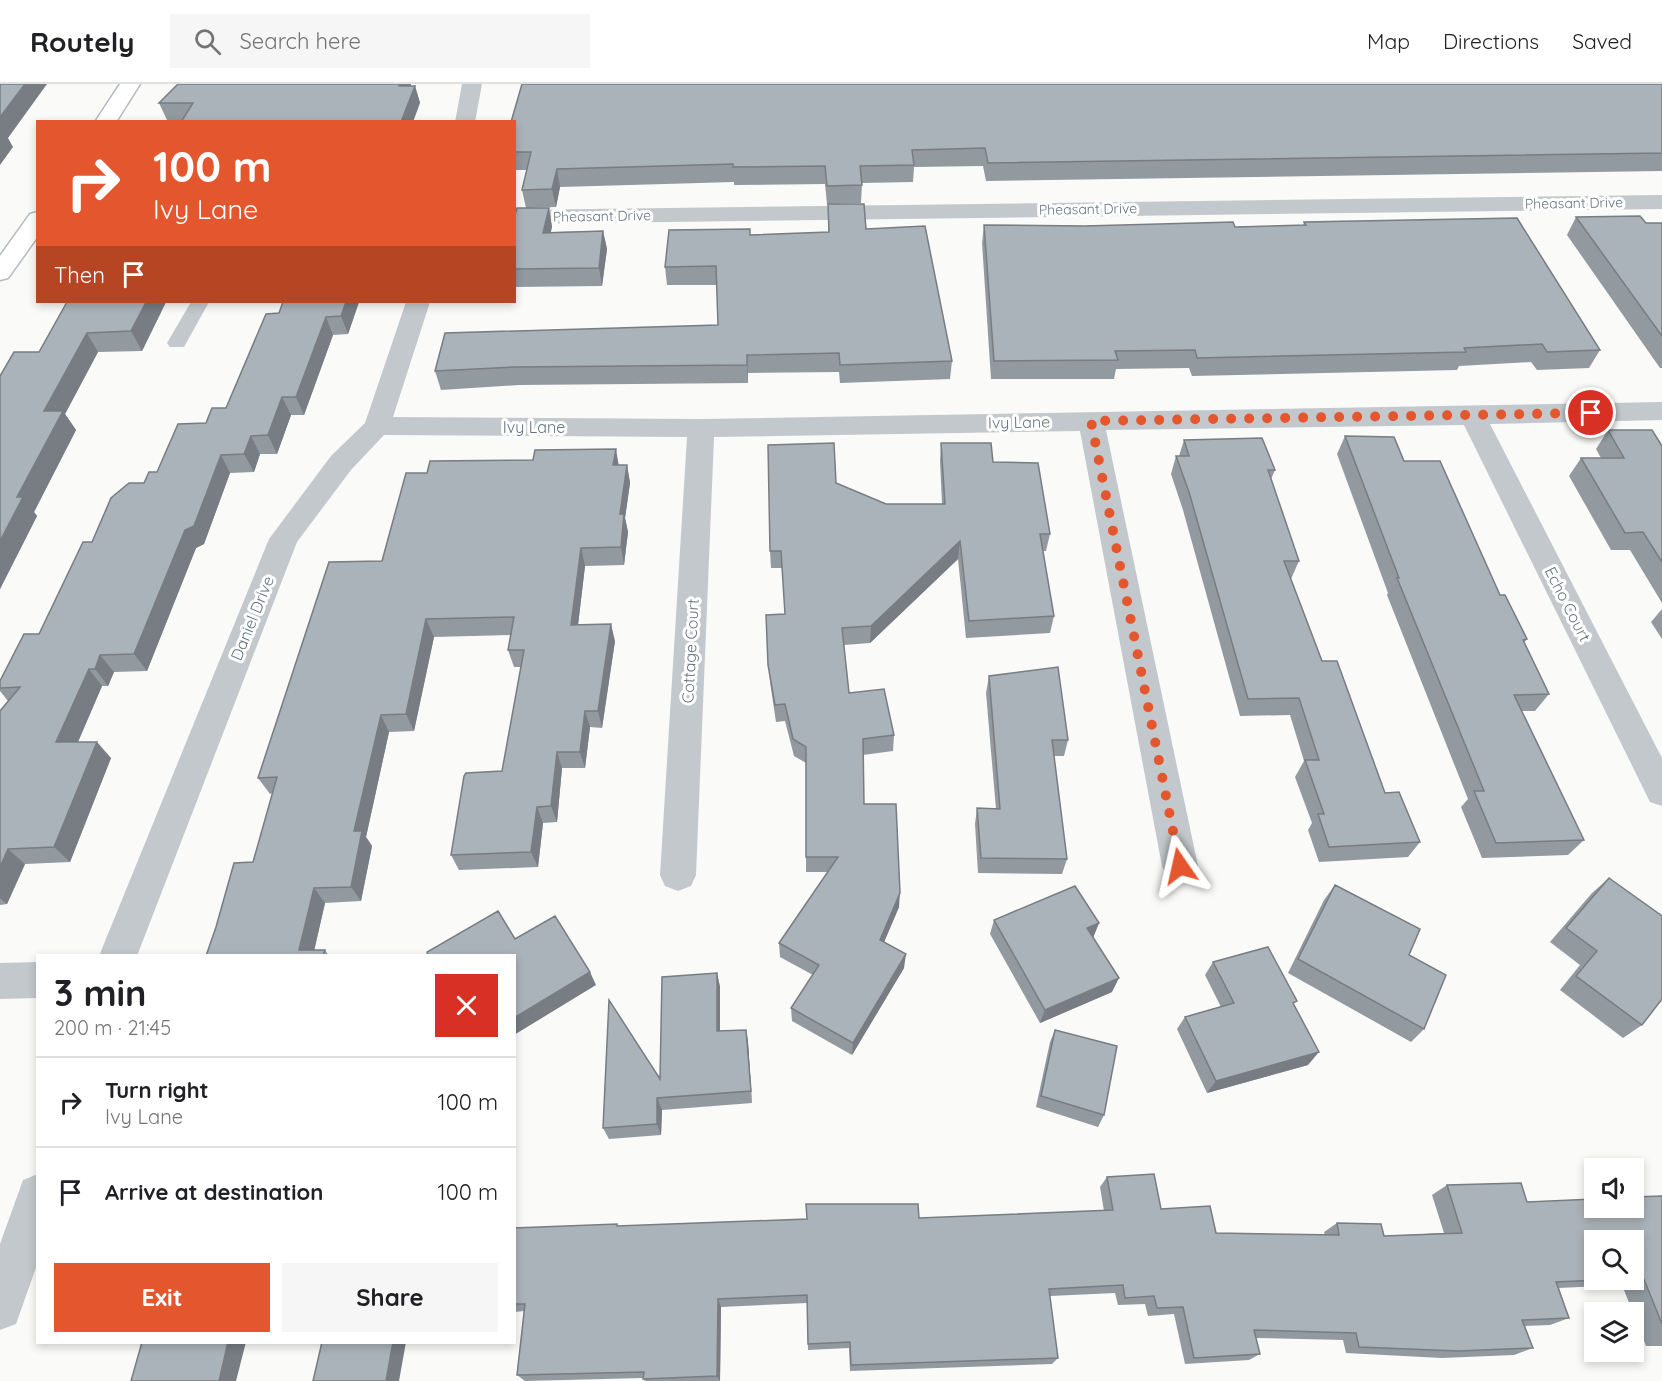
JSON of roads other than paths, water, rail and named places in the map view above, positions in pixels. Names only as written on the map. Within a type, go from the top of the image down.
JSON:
[{"type":"main road","points":[[106,120],[130,84]]},
{"type":"main road","points":[[0,273],[30,241],[36,224]]},
{"type":"street","points":[[465,120],[472,84]]},
{"type":"street","name":"Pheasant Drive","points":[[516,217],[1662,202]]},
{"type":"street","name":"Daniel Drive","points":[[119,954],[284,539],[341,463],[377,426],[418,303]]},
{"type":"street","name":"Ivy Lane","points":[[377,426],[701,428],[1662,411]]},
{"type":"street","name":"Echo Court","points":[[1473,416],[1662,792]]},
{"type":"street","points":[[1091,421],[1180,866]]},
{"type":"street","name":"Cottage Court","points":[[678,874],[701,428]]},
{"type":"street","points":[[0,981],[36,980]]},
{"type":"street","points":[[0,1308],[36,1201]]},
{"type":"lane","points":[[177,343],[199,303]]}]
